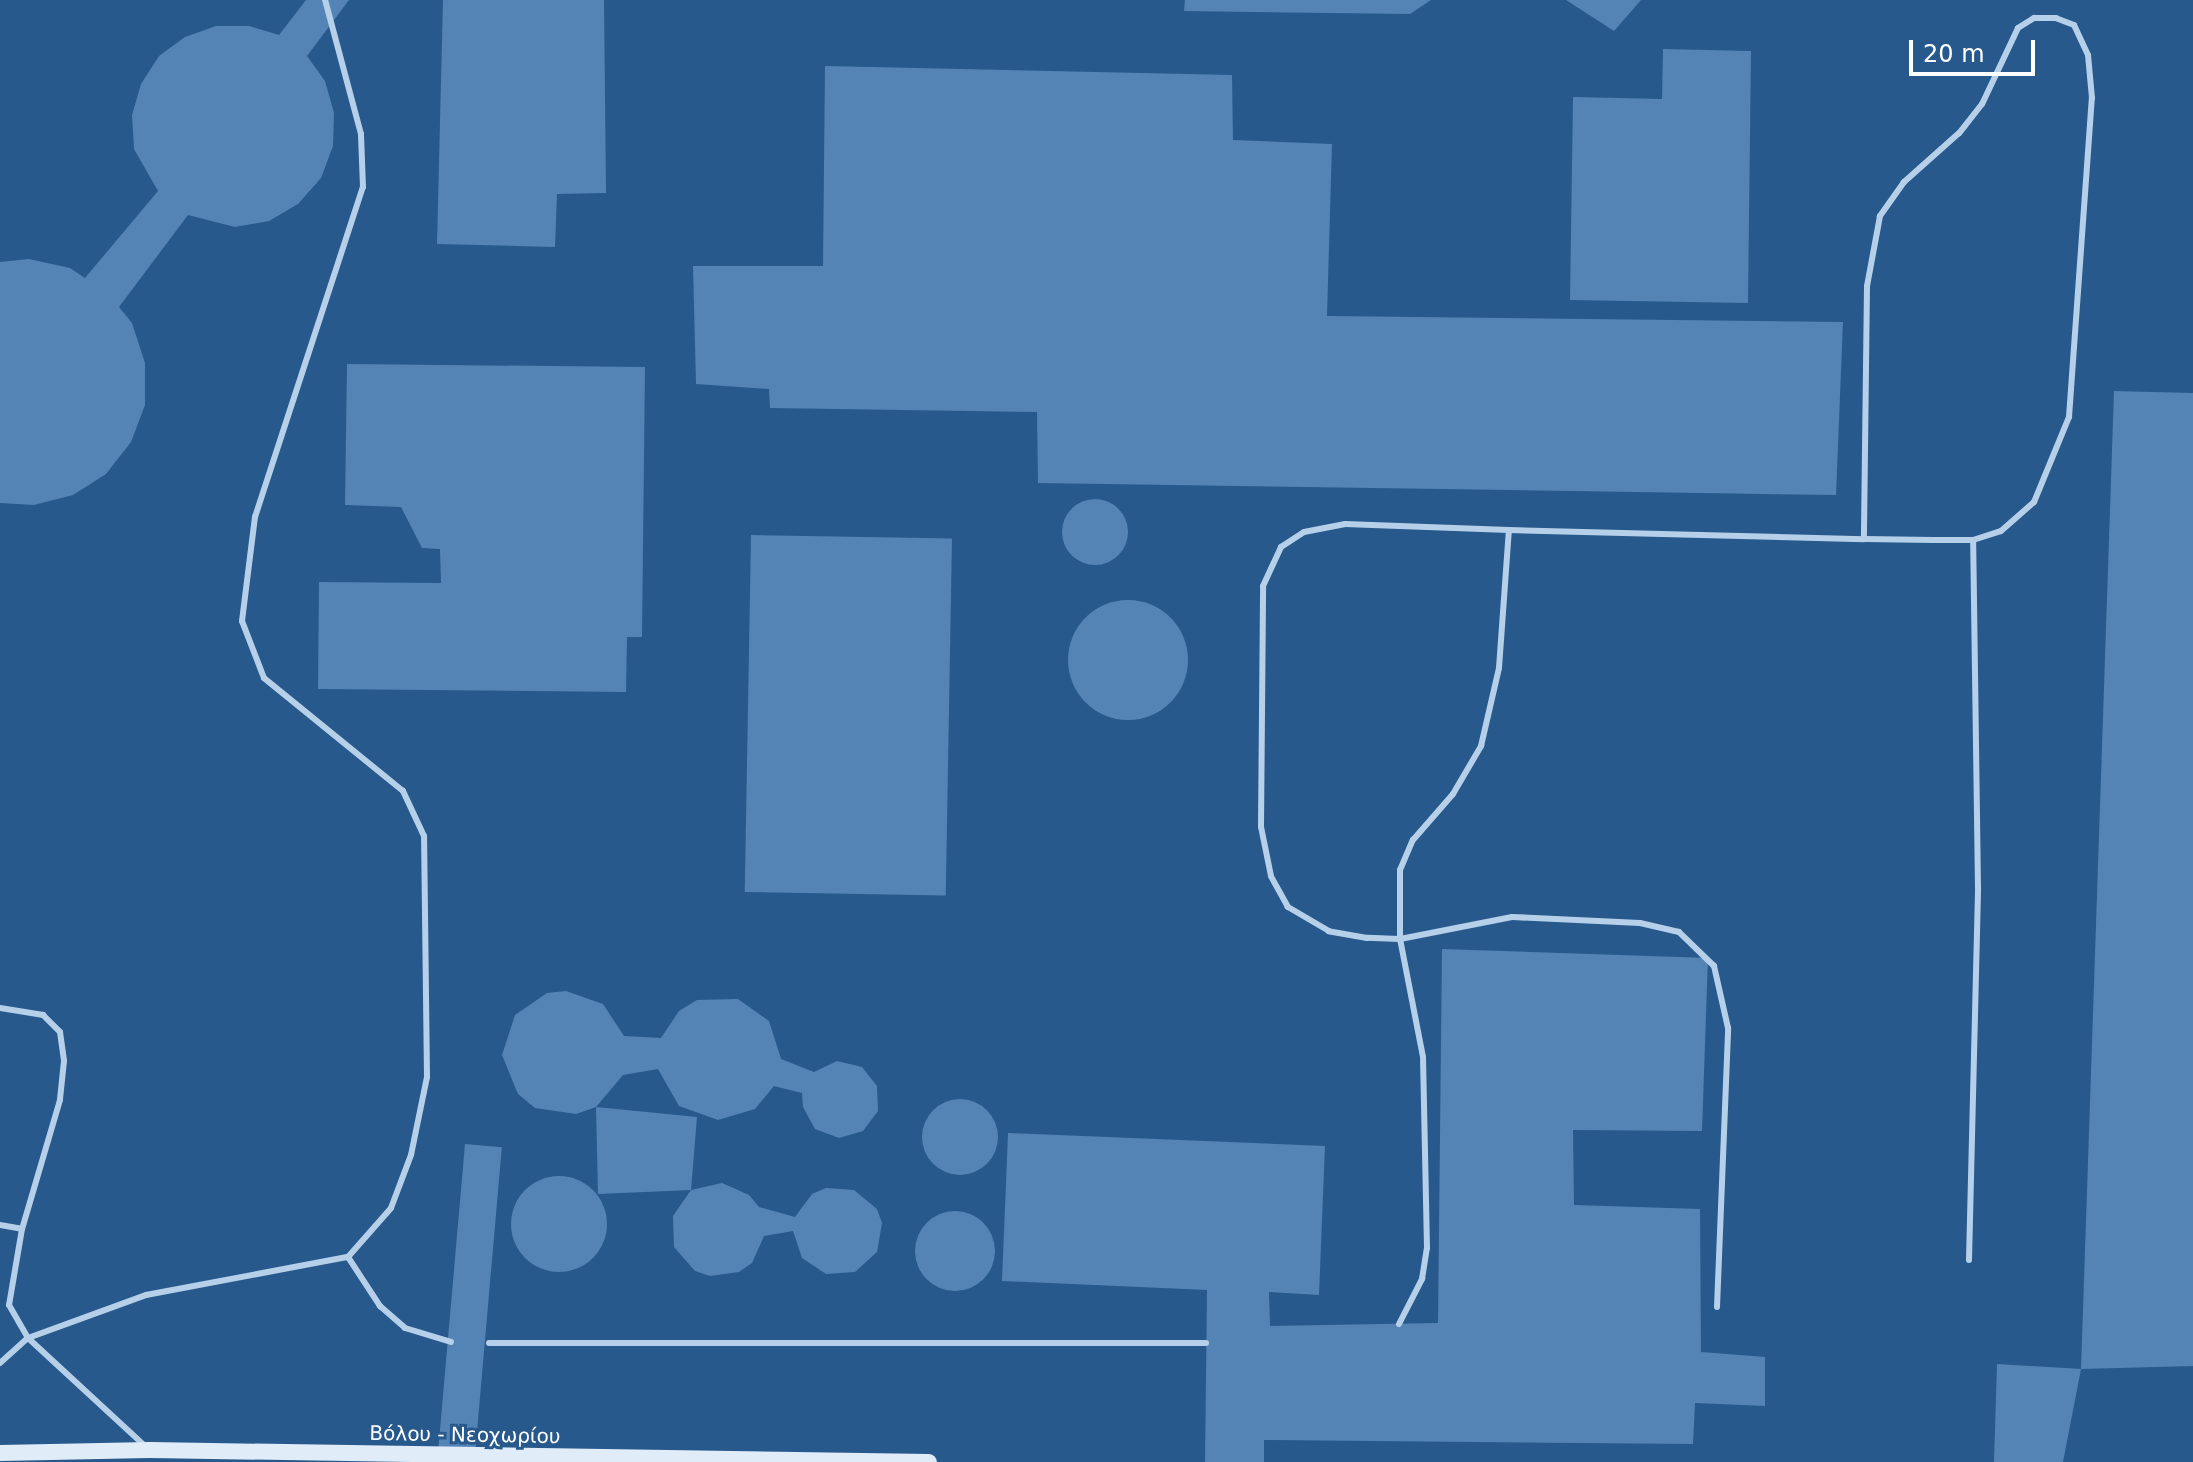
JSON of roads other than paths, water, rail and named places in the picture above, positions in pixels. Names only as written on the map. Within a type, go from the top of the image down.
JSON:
[{"type":"main road","name":"Βόλου - Νεοχωρίου","points":[[0,1453],[150,1450],[929,1462]]},
{"type":"lane","points":[[0,1363],[28,1338],[146,1295],[348,1257],[391,1208],[411,1155],[427,1077],[424,836],[403,791],[264,678],[242,621],[255,517],[363,187],[361,134],[325,0]]},
{"type":"lane","points":[[1717,1307],[1728,1028],[1723,987],[1698,946],[1662,926],[1560,917],[1478,921],[1400,939],[1346,934],[1306,921],[1279,896],[1271,876],[1259,793],[1268,566],[1281,547],[1304,532],[1345,524],[1864,539],[1973,540],[2001,531],[2034,502],[2069,417],[2092,98],[2088,55],[2074,25],[2056,18],[2034,18],[2018,28],[1982,104],[1959,133],[1904,182],[1880,216],[1867,286],[1864,539]]},
{"type":"lane","points":[[1399,1324],[1422,1279],[1427,1248],[1423,1057],[1400,939],[1404,856],[1471,769],[1490,719],[1509,530]]},
{"type":"lane","points":[[1969,1260],[1978,888],[1973,540]]},
{"type":"lane","points":[[0,1008],[43,1015],[60,1032],[64,1061],[60,1100],[22,1229],[8,1292],[9,1305],[28,1338],[150,1450]]},
{"type":"lane","points":[[0,1225],[22,1229]]},
{"type":"lane","points":[[348,1257],[380,1306],[405,1328],[451,1342]]},
{"type":"lane","points":[[489,1343],[1206,1343]]}]
